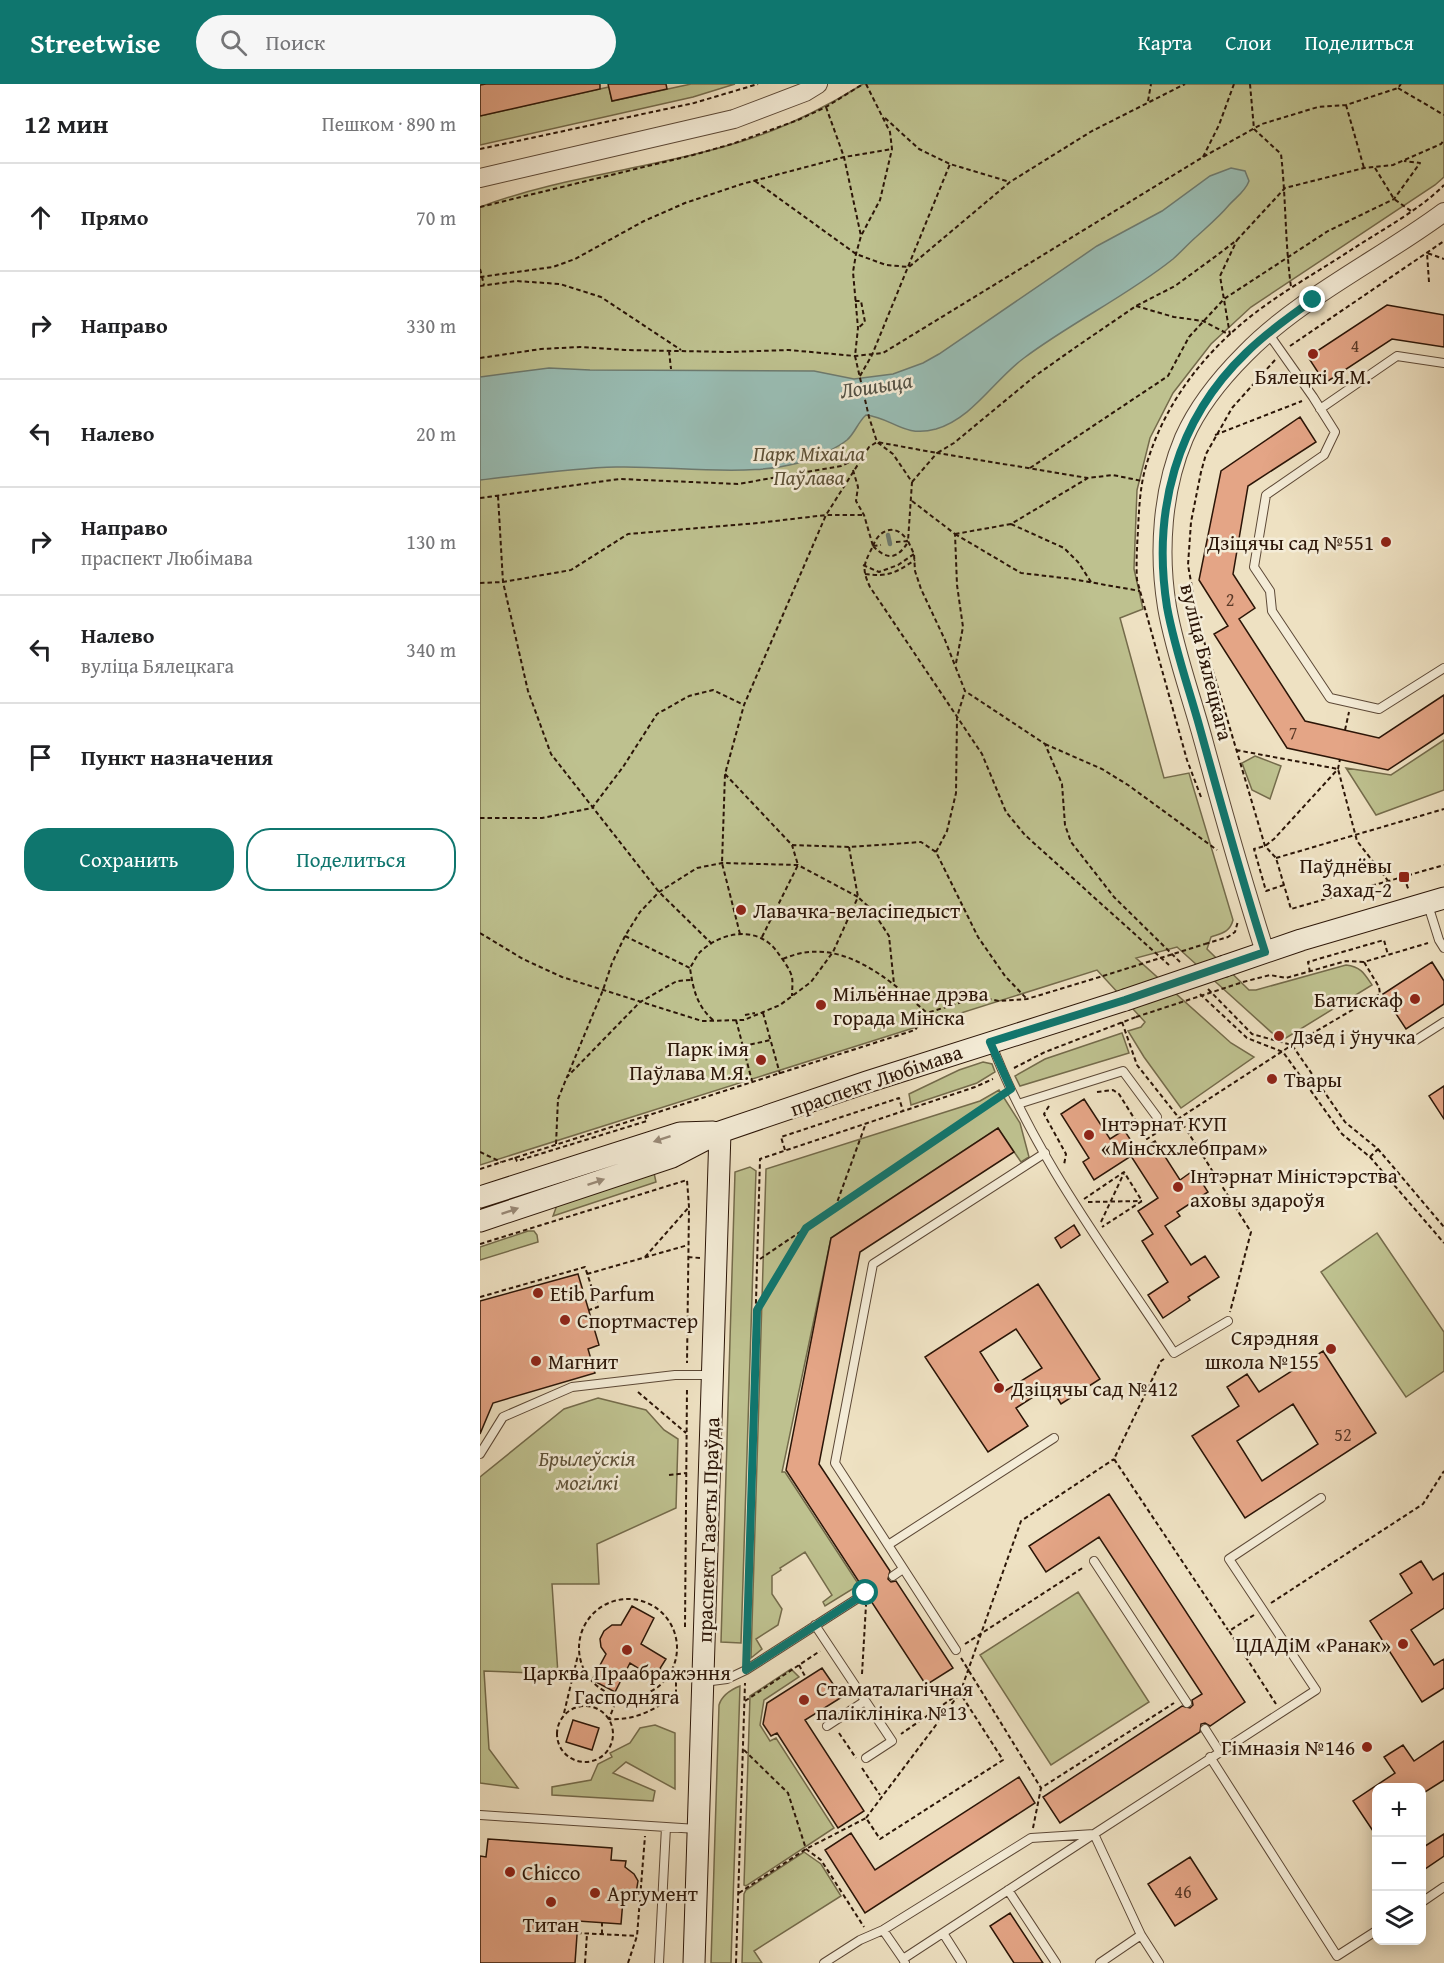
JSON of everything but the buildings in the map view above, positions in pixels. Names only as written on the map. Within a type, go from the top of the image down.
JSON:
[{"type":"main road","name":"праспект Любімава","points":[[480,1221],[672,1157],[720,1132],[990,1042],[1131,1008],[1225,966],[1436,901]]},
{"type":"main road","name":"праспект Любімава","points":[[480,1197],[680,1133],[720,1132]]},
{"type":"main road","name":"праспект Газеты Праўда","points":[[694,1963],[698,1829],[694,1682],[712,1375],[720,1132]]},
{"type":"street","points":[[480,178],[734,119],[805,92],[818,84]]},
{"type":"street","name":"вуліца Бялецкага","points":[[1265,952],[1167,609],[1162,541],[1171,480],[1184,439],[1205,401],[1245,354],[1268,333],[1313,300],[1444,212]]},
{"type":"lane","points":[[1268,333],[1335,432],[1324,454],[1266,495],[1254,567],[1270,591],[1272,611],[1330,698],[1379,709],[1444,668]]},
{"type":"lane","points":[[1320,409],[1397,356],[1444,363]]},
{"type":"lane","points":[[1436,901],[1439,940],[1444,948]]},
{"type":"lane","points":[[1416,1040],[1444,1022]]},
{"type":"lane","points":[[990,1042],[1018,1104],[1067,1192],[1174,1353],[1228,1321]]},
{"type":"lane","points":[[1018,1104],[1123,1071],[1157,1117]]},
{"type":"lane","points":[[956,1650],[835,1463],[873,1264],[1045,1154]]},
{"type":"lane","points":[[480,1454],[503,1417],[572,1387],[675,1375],[712,1375]]},
{"type":"lane","points":[[888,1545],[1054,1438]]},
{"type":"lane","points":[[883,1930],[904,1961],[1008,1890],[1316,1689],[1229,1559],[1321,1498]]},
{"type":"lane","points":[[1094,1561],[1185,1700]]},
{"type":"lane","points":[[893,1576],[903,1569]]},
{"type":"lane","points":[[694,1682],[728,1679],[746,1670],[866,1593]]},
{"type":"lane","points":[[815,1625],[892,1741],[866,1758]]},
{"type":"lane","points":[[827,1726],[863,1698]]},
{"type":"lane","points":[[1205,1729],[1219,1751]]},
{"type":"lane","points":[[1210,1757],[1337,1956],[1372,1934]]},
{"type":"lane","points":[[480,1815],[698,1829]]},
{"type":"lane","points":[[659,1963],[666,1827]]},
{"type":"lane","points":[[824,1963],[869,1935],[883,1930],[1031,1838],[1094,1834]]},
{"type":"lane","points":[[1094,1834],[1141,1935],[1159,1963]]},
{"type":"lane","points":[[1426,1899],[1444,1887]]},
{"type":"lane","points":[[1008,1890],[1056,1963]]},
{"type":"lane","points":[[943,1933],[962,1963]]},
{"type":"lane","points":[[1100,1963],[1141,1935]]},
{"type":"path","points":[[480,149],[694,103],[758,84]]},
{"type":"path","points":[[480,207],[703,152],[764,133],[826,107],[865,84],[890,132],[892,149],[880,200],[861,236],[856,254],[853,272],[858,328],[855,356],[877,442],[893,454],[912,482],[908,541],[898,555],[891,557],[880,554],[873,546],[864,515],[856,501],[858,486],[853,470]]},
{"type":"path","points":[[1148,101],[1151,84]]},
{"type":"path","points":[[754,181],[856,254],[886,265],[909,267],[1010,182],[1092,131],[1185,84]]},
{"type":"path","points":[[1203,157],[1219,125],[1234,84]]},
{"type":"path","points":[[1250,84],[1254,129],[1281,154],[1291,289]]},
{"type":"path","points":[[480,358],[541,349],[570,348],[669,351],[789,350],[855,356],[883,353],[1203,157],[1262,124],[1318,107],[1346,105],[1398,88],[1401,84]]},
{"type":"path","points":[[1398,88],[1444,115]]},
{"type":"path","points":[[1346,105],[1364,168]]},
{"type":"path","points":[[826,107],[844,156],[861,236]]},
{"type":"path","points":[[883,116],[919,149],[950,164],[1010,182]]},
{"type":"path","points":[[912,482],[937,453],[954,443],[1035,376],[1136,306],[1175,286],[1237,240],[1285,188],[1364,168],[1394,165],[1441,144],[1444,140]]},
{"type":"path","points":[[481,277],[553,267],[575,259],[644,221],[685,203],[844,156],[892,149]]},
{"type":"path","points":[[1030,468],[1168,376],[1189,337],[1224,299],[1328,231],[1394,200],[1420,163],[1404,161]]},
{"type":"path","points":[[861,376],[909,267],[950,164]]},
{"type":"path","points":[[1375,168],[1394,200],[1410,211]]},
{"type":"path","points":[[1203,803],[1187,760],[1140,591],[1136,568],[1145,468],[1157,434],[1182,387],[1230,334],[1256,312],[1410,211],[1444,185]]},
{"type":"path","points":[[1230,334],[1220,276],[1237,240]]},
{"type":"path","points":[[1429,282],[1427,253],[1444,259]]},
{"type":"path","points":[[480,269],[482,286],[516,281],[560,284],[601,297],[681,350]]},
{"type":"path","points":[[855,301],[861,301],[865,322],[858,328]]},
{"type":"path","points":[[1136,306],[1174,317],[1203,321],[1230,334]]},
{"type":"path","points":[[669,351],[671,369]]},
{"type":"path","points":[[1215,435],[1313,397]]},
{"type":"path","points":[[740,933],[722,863],[725,774],[744,705],[826,515],[869,447],[877,442],[1088,478],[1113,475],[1143,481]]},
{"type":"path","points":[[480,498],[620,479],[738,484],[841,466],[862,456]]},
{"type":"path","points":[[955,534],[1011,524],[1088,478]]},
{"type":"path","points":[[498,496],[502,582],[528,691],[551,754],[660,891],[712,944]]},
{"type":"path","points":[[911,501],[955,534],[1021,573],[1140,591]]},
{"type":"path","points":[[480,583],[502,582],[571,570],[628,534],[826,515],[864,515]]},
{"type":"path","points":[[1011,524],[1064,548],[1078,562],[1091,582]]},
{"type":"path","points":[[886,530],[889,536],[891,529]]},
{"type":"path","points":[[936,852],[947,831],[956,793],[957,717],[965,691],[956,665],[921,589],[915,571],[914,554],[903,533],[897,529],[891,529],[876,537],[863,565],[863,573],[870,587],[957,717],[982,754],[1006,812],[1025,835],[1169,965]]},
{"type":"path","points":[[955,534],[957,585],[963,627],[956,665]]},
{"type":"path","points":[[896,542],[908,541]]},
{"type":"path","points":[[873,546],[881,545]]},
{"type":"path","points":[[890,551],[891,557]]},
{"type":"path","points":[[863,565],[879,572],[898,565],[914,554]]},
{"type":"path","points":[[863,573],[884,576],[900,570],[915,560]]},
{"type":"path","points":[[480,818],[542,818],[592,808],[623,767],[657,714],[688,696],[713,690],[744,705]]},
{"type":"path","points":[[965,691],[1045,744],[1102,769],[1128,785],[1217,850],[1214,841]]},
{"type":"path","points":[[1345,730],[1351,703]]},
{"type":"path","points":[[1045,744],[1062,784],[1065,825],[1071,842],[1114,897],[1187,969]]},
{"type":"path","points":[[1236,750],[1338,769]]},
{"type":"path","points":[[1340,759],[1338,769],[1354,834],[1389,882]]},
{"type":"path","points":[[1284,885],[1266,891],[1254,849],[1274,839],[1338,769]]},
{"type":"path","points":[[725,774],[792,845],[798,865],[762,937]]},
{"type":"path","points":[[1276,858],[1444,808]]},
{"type":"path","points":[[792,845],[849,847],[921,842],[936,852],[978,937],[1005,976],[1027,999]]},
{"type":"path","points":[[480,933],[532,964],[562,977],[702,1021],[744,1020],[763,1013],[811,982],[833,952],[858,897],[849,847]]},
{"type":"path","points":[[556,1144],[558,1099],[625,936],[640,912],[660,891],[697,868],[722,863],[798,865],[858,897],[873,910],[889,936],[894,984]]},
{"type":"path","points":[[1290,904],[1292,909],[1444,865]]},
{"type":"path","points":[[480,1169],[645,1114],[780,1074],[915,1030],[927,1013],[978,997],[999,1001],[1027,999],[1228,937],[1235,932],[1238,920]]},
{"type":"path","points":[[713,1020],[696,1000],[690,968],[700,953],[730,934],[740,933],[762,937],[774,946],[792,976],[792,996]]},
{"type":"path","points":[[625,936],[690,968]]},
{"type":"path","points":[[1310,972],[1308,963],[1384,940],[1388,955]]},
{"type":"path","points":[[736,1963],[760,1159],[975,1088],[1045,1052],[1122,1022],[1131,1008],[1270,975],[1286,978],[1346,961],[1364,962],[1439,940]]},
{"type":"path","points":[[783,959],[796,953],[833,952],[856,961],[894,984],[927,1013]]},
{"type":"path","points":[[1097,1092],[1113,1090],[1119,1094],[1148,1139],[1292,1045],[1380,994],[1379,987],[1364,962]]},
{"type":"path","points":[[567,1077],[640,1002],[677,981],[692,980]]},
{"type":"path","points":[[1203,985],[1252,1034],[1292,1045],[1345,1122],[1378,1149],[1444,1227]]},
{"type":"path","points":[[1195,990],[1247,1038],[1283,1052],[1342,1134],[1370,1157],[1444,1243]]},
{"type":"path","points":[[745,1016],[755,1013]]},
{"type":"path","points":[[763,1013],[780,1074]]},
{"type":"path","points":[[736,1020],[752,1082]]},
{"type":"path","points":[[1122,1022],[1137,1065],[1179,1118],[1251,1232],[1228,1321]]},
{"type":"path","points":[[743,1046],[771,1040]]},
{"type":"path","points":[[758,1260],[1011,1089]]},
{"type":"path","points":[[785,1150],[781,1137],[791,1133],[899,1098],[903,1111]]},
{"type":"path","points":[[1044,1114],[1046,1108],[1052,1104]]},
{"type":"path","points":[[516,1157],[517,1161],[647,1120],[645,1114]]},
{"type":"path","points":[[834,1209],[866,1123]]},
{"type":"path","points":[[1370,1157],[1378,1149]]},
{"type":"path","points":[[480,1152],[501,1162]]},
{"type":"path","points":[[1124,1173],[1142,1201]]},
{"type":"path","points":[[1124,1173],[1097,1230],[1142,1201]]},
{"type":"path","points":[[1124,1173],[1079,1203],[1142,1201]]},
{"type":"path","points":[[480,1244],[687,1180],[689,1207],[685,1633]]},
{"type":"path","points":[[645,1258],[689,1207]]},
{"type":"path","points":[[757,1310],[806,1228]]},
{"type":"path","points":[[588,1274],[688,1245]]},
{"type":"path","points":[[480,1297],[585,1267],[598,1306],[589,1310]]},
{"type":"path","points":[[739,1893],[806,1849],[866,1818],[960,1693],[1021,1521],[1114,1459],[1161,1361],[1174,1353]]},
{"type":"path","points":[[627,1382],[687,1435]]},
{"type":"path","points":[[1114,1459],[1281,1712]]},
{"type":"path","points":[[1229,1631],[1423,1504],[1444,1471]]},
{"type":"path","points":[[669,1475],[687,1473]]},
{"type":"path","points":[[1031,1838],[1041,1788],[956,1650],[1094,1561]]},
{"type":"path","points":[[863,1698],[866,1593]]},
{"type":"path","points":[[563,1716],[572,1708],[580,1706],[599,1709],[609,1719],[613,1733],[612,1743],[607,1751],[601,1757],[583,1762],[566,1755],[557,1740],[557,1730],[563,1716],[585,1624],[595,1612],[609,1603],[624,1599],[640,1601],[655,1607],[666,1618],[674,1632],[677,1648],[675,1664],[667,1678],[657,1688],[644,1695],[629,1697],[618,1696],[601,1689],[590,1680],[582,1667],[579,1653]]},
{"type":"path","points":[[745,1701],[822,1650]]},
{"type":"path","points":[[799,1665],[806,1678]]},
{"type":"path","points":[[660,1669],[667,1678],[694,1682]]},
{"type":"path","points":[[609,1719],[628,1719],[660,1705],[676,1693],[676,1681]]},
{"type":"path","points":[[892,1741],[960,1693]]},
{"type":"path","points":[[866,1818],[880,1839],[1003,1760],[960,1693]]},
{"type":"path","points":[[609,1719],[618,1696]]},
{"type":"path","points":[[1041,1788],[1185,1700]]},
{"type":"path","points":[[743,1749],[788,1793],[806,1849],[821,1860],[869,1935]]},
{"type":"path","points":[[628,1963],[638,1936],[646,1826]]},
{"type":"path","points":[[602,1922],[602,1934]]},
{"type":"path","points":[[577,1933],[638,1936]]},
{"type":"path","points":[[585,1963],[587,1934]]},
{"type":"green space","points":[[691,84],[735,84],[693,97],[480,145],[480,116],[609,87],[612,101]]},
{"type":"green space","name":"Парк Міхаіла Паўлава","points":[[863,84],[1444,84],[1444,177],[1251,307],[1211,344],[1173,393],[1150,438],[1137,490],[1134,569],[1143,609],[1120,618],[1164,778],[1189,773],[1233,920],[1228,930],[1211,937],[1207,949],[1249,990],[1346,965],[1362,971],[1372,985],[1281,1041],[1177,947],[1136,958],[1231,1043],[1254,1057],[1181,1108],[1128,1031],[1141,1027],[1145,1022],[1097,970],[480,1165],[480,207],[547,187],[684,157],[752,138],[809,114]]},
{"type":"green space","points":[[1444,740],[1444,790],[1376,815],[1346,768],[1391,775]]},
{"type":"green space","points":[[1255,756],[1281,766],[1270,799],[1252,790],[1242,763]]},
{"type":"green space","points":[[1122,1033],[1129,1053],[1020,1086],[1015,1076],[1045,1059]]},
{"type":"green space","points":[[983,1062],[992,1064],[995,1072],[977,1083],[911,1105],[909,1094],[959,1070]]},
{"type":"green space","points":[[999,1090],[1020,1123],[1029,1157],[1021,1162],[998,1128],[831,1238],[782,1472],[785,1472],[859,1585],[825,1606],[823,1602],[832,1595],[805,1552],[780,1568],[781,1570],[772,1576],[772,1594],[782,1609],[778,1625],[756,1639],[762,1649],[751,1658],[766,1169],[980,1101]]},
{"type":"green space","points":[[750,1167],[756,1171],[741,1643],[721,1642],[735,1172]]},
{"type":"green space","points":[[654,1173],[656,1182],[553,1216],[557,1205]]},
{"type":"green space","points":[[534,1231],[538,1242],[480,1260],[480,1247]]},
{"type":"green space","points":[[1377,1233],[1444,1332],[1444,1371],[1406,1397],[1321,1272]]},
{"type":"green space","name":"Брылеўскія могілкі","points":[[598,1398],[646,1410],[664,1430],[678,1439],[676,1508],[597,1544],[599,1584],[552,1584],[558,1674],[484,1671],[489,1749],[518,1788],[480,1783],[480,1477],[564,1409]]},
{"type":"green space","points":[[1078,1592],[1149,1702],[1051,1765],[980,1655]]},
{"type":"green space","points":[[791,1669],[799,1677],[764,1700],[760,1725],[770,1741],[776,1738],[834,1828],[746,1886],[744,1885],[750,1696]]},
{"type":"green space","points":[[740,1686],[731,1963],[711,1963],[719,1705],[727,1693]]},
{"type":"green space","points":[[655,1725],[675,1733],[675,1789],[626,1762],[613,1773],[655,1791],[653,1801],[552,1795],[552,1787],[591,1780],[598,1764],[612,1757],[610,1753],[630,1743],[640,1728]]},
{"type":"green space","points":[[804,1852],[821,1864],[841,1896],[754,1951],[762,1963],[742,1963],[746,1890]]},
{"type":"water","name":"Лошыца","points":[[1231,168],[1245,171],[1249,181],[1245,188],[1176,256],[1137,285],[1024,358],[972,408],[949,424],[936,429],[915,431],[866,415],[850,437],[840,445],[804,461],[778,467],[751,470],[599,468],[480,480],[480,377],[549,368],[814,371],[854,379],[893,374],[923,363],[939,354],[1097,246],[1162,211],[1210,176]]},
{"type":"waterway","points":[[888,535],[890,544]]},
{"type":"place","name":"Бялецкі Я.М.","points":[[1313,354]]},
{"type":"place","name":"Дзіцячы сад №551","points":[[1386,542]]},
{"type":"place","name":"Паўднёвы Захад-2","points":[[1404,877]]},
{"type":"place","name":"Лавачка-веласіпедыст","points":[[741,910]]},
{"type":"place","name":"Батискаф","points":[[1415,999]]},
{"type":"place","name":"Мільённае дрэва горада Мінска","points":[[821,1005]]},
{"type":"place","name":"Дзед і ўнучка","points":[[1279,1036]]},
{"type":"place","name":"Парк імя Паўлава М.Я.","points":[[761,1060]]},
{"type":"place","name":"Твары","points":[[1272,1079]]},
{"type":"place","name":"Інтэрнат КУП «Мінскхлебпрам»","points":[[1089,1135]]},
{"type":"place","name":"Інтэрнат Міністэрства аховы здароўя","points":[[1178,1187]]},
{"type":"place","name":"Etib Parfum","points":[[538,1293]]},
{"type":"place","name":"Спортмастер","points":[[565,1320]]},
{"type":"place","name":"Сярэдняя школа №155","points":[[1331,1349]]},
{"type":"place","name":"Магнит","points":[[536,1361]]},
{"type":"place","name":"Дзіцячы сад №412","points":[[999,1388]]},
{"type":"place","name":"ЦДАДіМ «Ранак»","points":[[1403,1644]]},
{"type":"place","name":"Царква Праабражэння Гасподняга","points":[[627,1650]]},
{"type":"place","name":"Стаматалагічная паліклініка №13","points":[[804,1700]]},
{"type":"place","name":"Гімназія №146","points":[[1367,1747]]},
{"type":"place","name":"Сhicco","points":[[510,1872]]},
{"type":"place","name":"Аргумент","points":[[595,1893]]},
{"type":"place","name":"Титан","points":[[551,1902]]},
{"type":"route","points":[[866,1593],[746,1670],[757,1310],[806,1228],[1011,1089],[990,1042],[1125,1000],[1265,952],[1174,637],[1167,609],[1162,541],[1171,480],[1177,459],[1184,439],[1205,401],[1245,354],[1268,333],[1313,300]]}]
